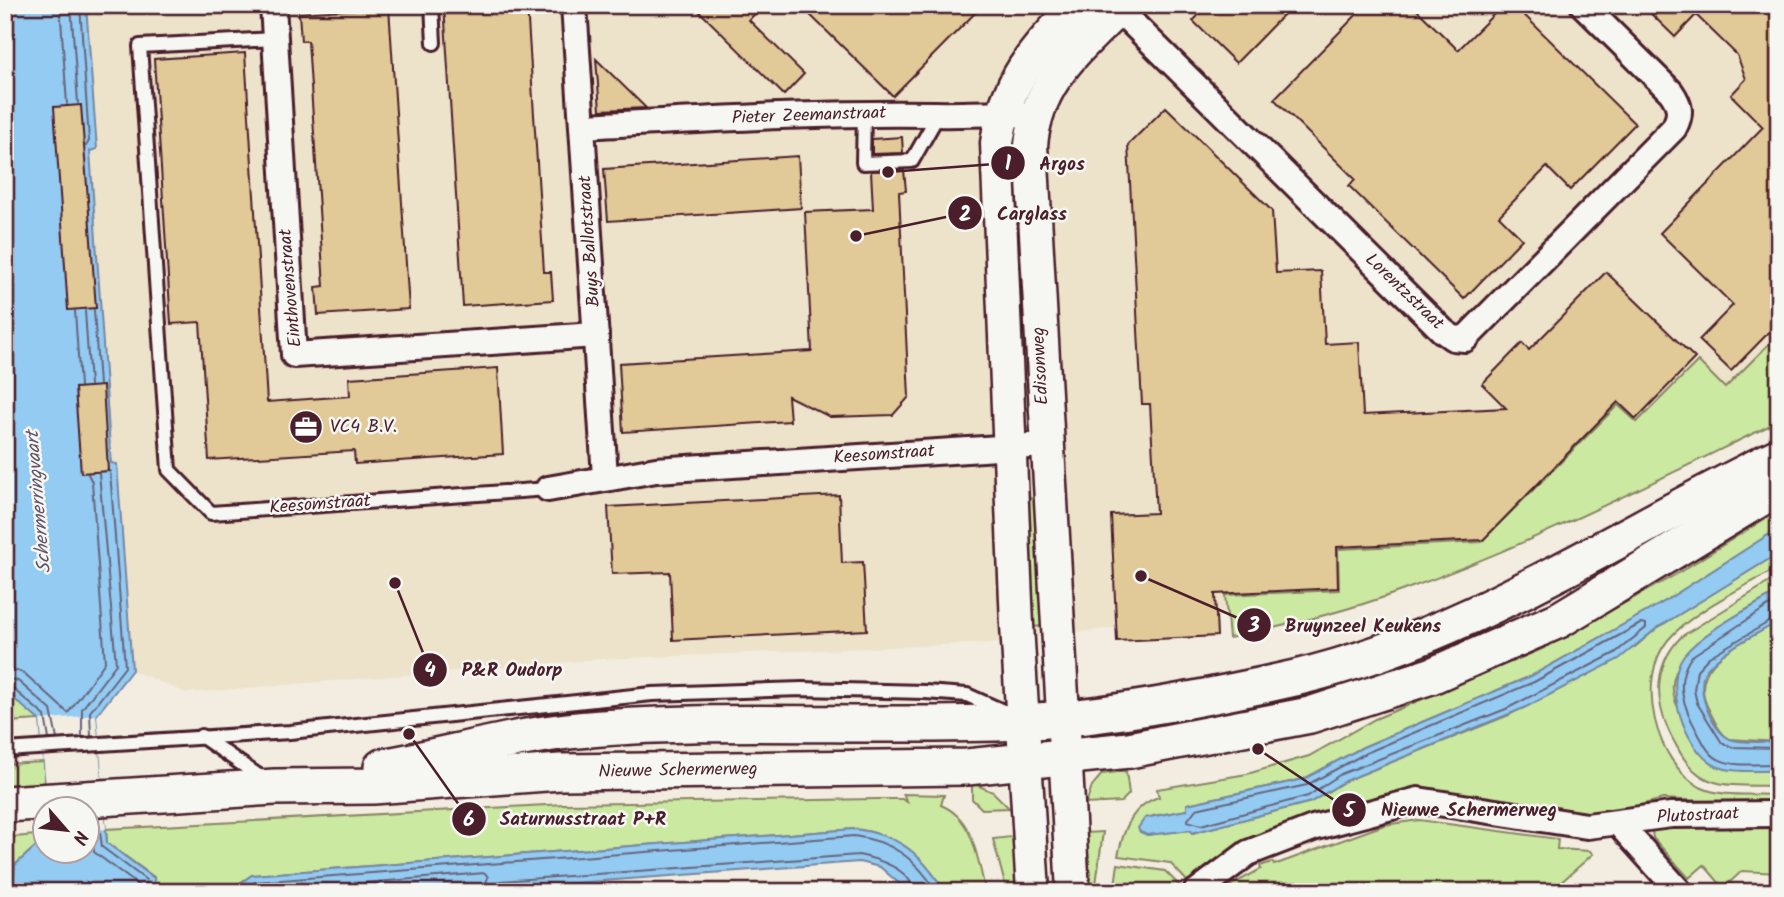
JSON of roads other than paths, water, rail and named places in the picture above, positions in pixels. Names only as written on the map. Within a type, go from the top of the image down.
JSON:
[{"type":"main road","name":"Nieuwe Schermerweg","points":[[275,787],[520,738],[568,731],[768,722],[1024,721],[1063,718],[1296,678],[1409,640],[1515,595],[1779,456]]},
{"type":"main road","name":"Nieuwe Schermerweg","points":[[5,804],[275,787],[373,786],[560,772],[938,768],[1027,762],[1129,750],[1310,715],[1430,676],[1559,620],[1779,487]]},
{"type":"street","name":"Einthovenstraat","points":[[273,5],[293,355],[596,335]]},
{"type":"street","name":"Buys Ballotstraat","points":[[574,5],[605,477]]},
{"type":"street","name":"Edisonweg","points":[[1033,892],[1017,625],[1012,447],[997,143],[1003,111],[1021,68],[1078,5]]},
{"type":"street","name":"Lorentzstraat","points":[[1118,7],[1453,338],[1465,339],[1474,333],[1665,137],[1679,118],[1680,105],[1671,92],[1583,5]]},
{"type":"street","name":"Edisonweg","points":[[1073,892],[1031,163],[1035,116],[1054,78],[1118,7]]},
{"type":"street","name":"Pieter Zeemanstraat","points":[[583,126],[864,113],[938,115],[1003,111],[1035,116]]},
{"type":"street","name":"Keesomstraat","points":[[548,489],[605,477],[669,469],[1046,445]]},
{"type":"street","name":"Plutostraat","points":[[1196,892],[1248,853],[1313,828],[1418,800],[1587,826],[1671,815],[1779,814]]},
{"type":"street","name":"Plutostraat","points":[[1618,823],[1681,892]]},
{"type":"lane","points":[[432,5],[434,43]]},
{"type":"lane","name":"Keesomstraat","points":[[275,39],[140,46],[169,470],[211,513],[548,489]]},
{"type":"lane","points":[[864,113],[863,163],[912,161],[938,115]]},
{"type":"lane","name":"Nieuwe Schermerweg","points":[[5,750],[437,719],[652,694],[802,689],[967,695],[1024,721]]},
{"type":"lane","points":[[201,736],[275,787]]},
{"type":"water","name":"Schermerringvaart","points":[[5,5],[86,5],[97,149],[90,151],[111,463],[117,464],[132,670],[96,716],[107,843],[154,878],[155,892],[12,892],[15,865],[32,850],[32,866],[102,866],[102,796],[47,796],[40,721],[5,691]]},
{"type":"water","points":[[1779,528],[1779,553],[1657,628],[1619,659],[1524,708],[1345,781],[1311,802],[1192,833],[1191,830],[1147,835],[1138,828],[1145,818],[1187,810],[1187,804],[1304,779],[1363,747],[1531,676],[1662,603]]},
{"type":"water","points":[[1779,591],[1779,621],[1714,662],[1703,677],[1702,686],[1711,718],[1723,735],[1741,741],[1779,742],[1779,771],[1737,771],[1721,768],[1703,757],[1686,731],[1676,698],[1678,667],[1684,655],[1703,637]]},
{"type":"water","points":[[854,829],[884,836],[908,848],[927,867],[945,892],[909,892],[880,867],[859,862],[453,892],[233,892],[252,875]]},
{"type":"place","name":"Argos","points":[[888,172]]},
{"type":"place","name":"Carglass","points":[[856,236]]},
{"type":"place","name":"VC4 B.V.","points":[[306,427]]},
{"type":"place","name":"Bruynzeel Keukens","points":[[1141,576]]},
{"type":"place","name":"P&R Oudorp","points":[[395,583]]},
{"type":"place","name":"Saturnusstraat P+R","points":[[409,734]]},
{"type":"place","name":"Nieuwe Schermerweg","points":[[1258,749]]}]
